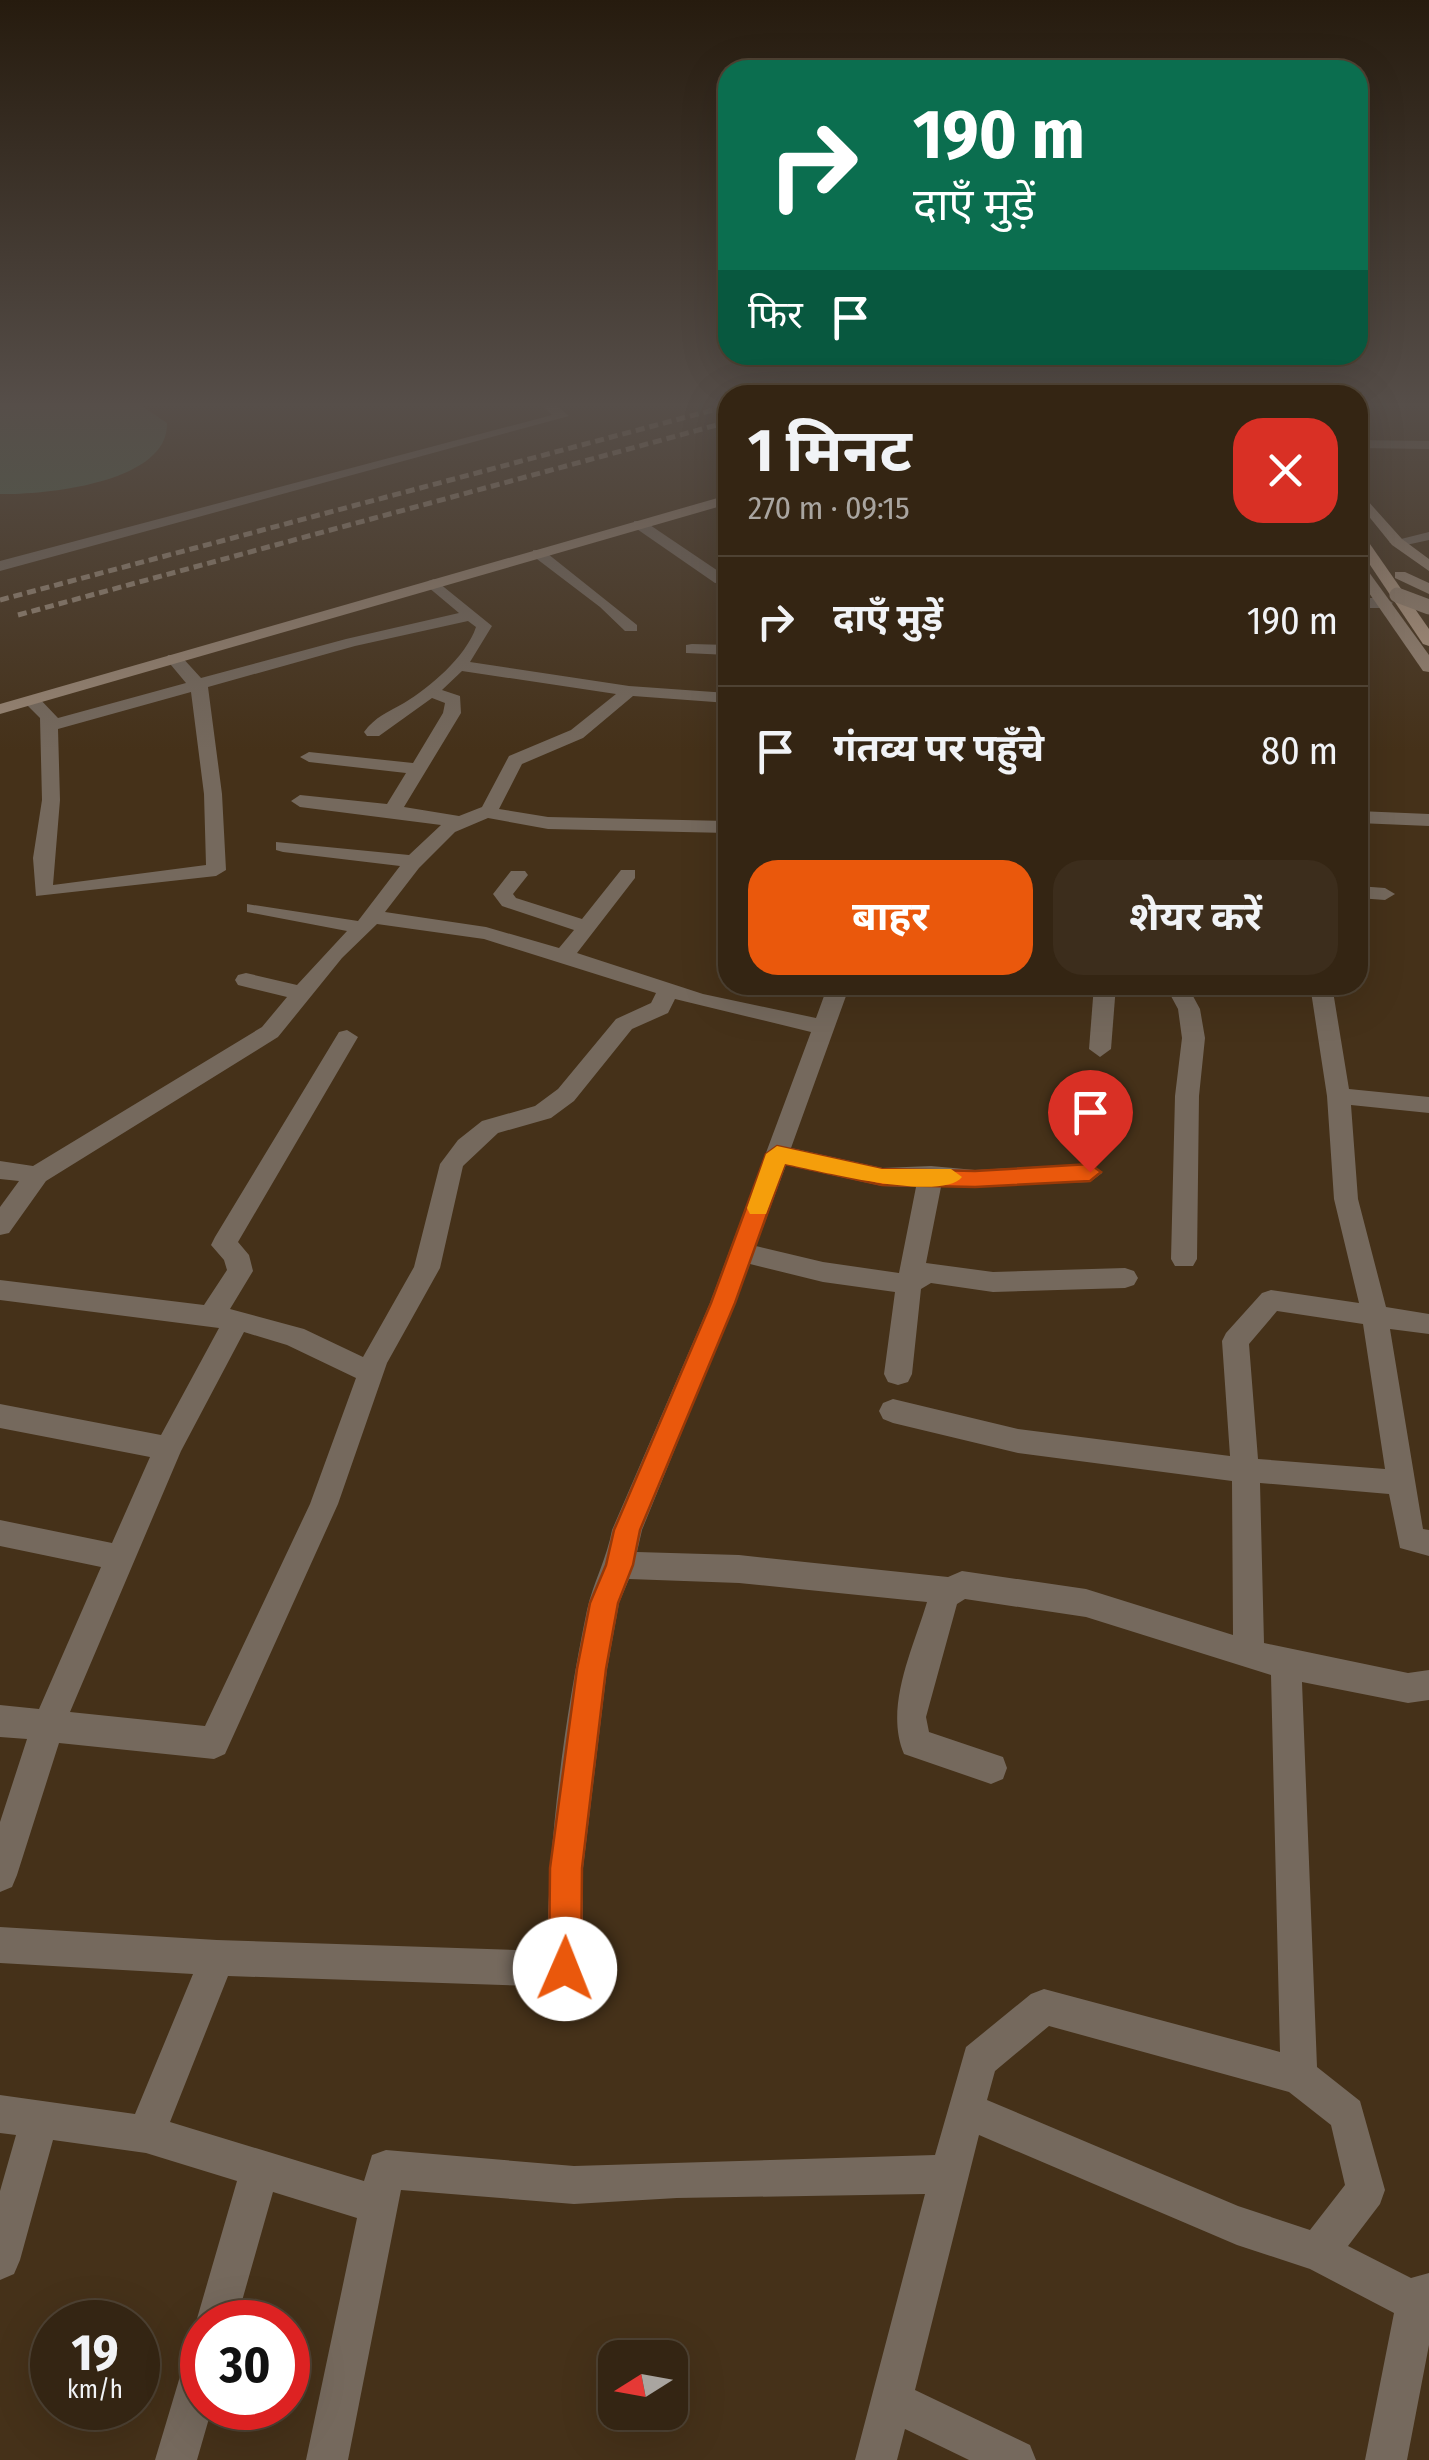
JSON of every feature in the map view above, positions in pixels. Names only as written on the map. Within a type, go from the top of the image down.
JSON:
[{"type":"main road","points":[[0,709],[650,521]]},
{"type":"main road","points":[[1379,521],[1396,542],[1429,566]]},
{"type":"main road","points":[[1368,535],[1429,616]]},
{"type":"main road","points":[[1368,556],[1429,667]]},
{"type":"main road","points":[[1400,575],[1429,588]]},
{"type":"main road","points":[[1368,577],[1429,641]]},
{"type":"main road","points":[[1391,599],[1429,607]]},
{"type":"street","points":[[0,566],[169,521]]},
{"type":"street","points":[[638,524],[718,578]]},
{"type":"street","points":[[1396,542],[1429,536]]},
{"type":"street","points":[[538,554],[606,604],[631,628]]},
{"type":"street","points":[[373,732],[383,718],[413,705],[457,665],[484,632],[484,626],[434,584]]},
{"type":"street","points":[[1368,602],[1391,599]]},
{"type":"street","points":[[49,726],[352,642],[470,615]]},
{"type":"street","points":[[692,649],[718,650]]},
{"type":"street","points":[[30,700],[49,717],[51,800],[43,858],[44,892],[216,870],[213,794],[199,686],[174,658]]},
{"type":"street","points":[[457,665],[629,691],[718,697]]},
{"type":"street","points":[[393,810],[452,714],[454,700],[428,691]]},
{"type":"street","points":[[0,1226],[37,1176],[270,1032],[448,828],[489,812],[514,760],[568,741],[603,718],[629,691]]},
{"type":"street","points":[[309,757],[418,769]]},
{"type":"street","points":[[300,801],[393,810],[459,822]]},
{"type":"street","points":[[484,812],[548,823],[718,827]]},
{"type":"street","points":[[1368,817],[1429,820]]},
{"type":"street","points":[[283,846],[415,862]]},
{"type":"street","points":[[518,874],[503,894],[509,902],[587,926]]},
{"type":"street","points":[[563,957],[628,874]]},
{"type":"street","points":[[1368,893],[1385,894]]},
{"type":"street","points":[[254,908],[486,933],[698,1000],[824,1026]]},
{"type":"street","points":[[246,980],[302,994]]},
{"type":"street","points":[[0,1720],[214,1743],[324,1504],[370,1374],[428,1268],[452,1164],[466,1146],[490,1127],[543,1112],[566,1095],[624,1024],[660,1008],[669,988]]},
{"type":"street","points":[[0,1945],[217,1958],[565,1969],[566,1868],[591,1669],[604,1603],[620,1565],[627,1530],[742,1252],[835,995]]},
{"type":"street","points":[[1100,1049],[1104,995]]},
{"type":"street","points":[[1184,1259],[1186,1096],[1193,1072],[1185,995]]},
{"type":"street","points":[[1323,995],[1339,1096],[1346,1199],[1374,1316],[1410,1539],[1429,1543]]},
{"type":"street","points":[[0,1875],[8,1827],[47,1728],[224,1318],[240,1271],[236,1255],[224,1245],[347,1037]]},
{"type":"street","points":[[1339,1096],[1429,1105]]},
{"type":"street","points":[[777,1154],[882,1177],[975,1179],[1090,1172]]},
{"type":"street","points":[[0,1170],[37,1176]]},
{"type":"street","points":[[898,1374],[909,1284],[931,1176]]},
{"type":"street","points":[[742,1252],[823,1272],[909,1284],[927,1273],[993,1282],[1125,1278]]},
{"type":"street","points":[[0,1290],[224,1318],[296,1337],[370,1374]]},
{"type":"street","points":[[1248,1654],[1249,1520],[1235,1341],[1271,1300],[1429,1324]]},
{"type":"street","points":[[892,1412],[964,1432],[1092,1456],[1401,1483]]},
{"type":"street","points":[[0,1416],[168,1448]]},
{"type":"street","points":[[0,1533],[120,1558]]},
{"type":"street","points":[[620,1565],[740,1569],[950,1591]]},
{"type":"street","points":[[991,1768],[915,1743],[910,1717],[944,1595],[962,1585],[1086,1603],[1286,1664],[1408,1688],[1429,1685]]},
{"type":"street","points":[[1286,1664],[1299,2076]]},
{"type":"street","points":[[146,2134],[217,1958]]},
{"type":"street","points":[[876,2460],[979,2060],[1044,2007],[1299,2076],[1347,2114],[1366,2190],[1318,2252]]},
{"type":"street","points":[[965,2110],[1237,2225],[1318,2252],[1425,2299],[1386,2460]]},
{"type":"street","points":[[0,2114],[146,2134],[379,2205]]},
{"type":"street","points":[[0,2260],[40,2119]]},
{"type":"street","points":[[222,2300],[260,2169]]},
{"type":"street","points":[[327,2460],[386,2169],[574,2184],[676,2179],[883,2178],[948,2173]]},
{"type":"street","points":[[892,2401],[1015,2460]]},
{"type":"street","points":[[176,2460],[184,2430]]},
{"type":"railway","points":[[0,600],[297,521]]},
{"type":"railway","points":[[18,615],[365,521]]},
{"type":"slow traffic","points":[[758,1208],[777,1154],[882,1177],[951,1177]]},
{"type":"route","points":[[565,1969],[566,1868],[591,1669],[604,1603],[620,1565],[627,1530],[723,1303],[777,1154],[882,1177],[975,1179],[1090,1172]]}]
